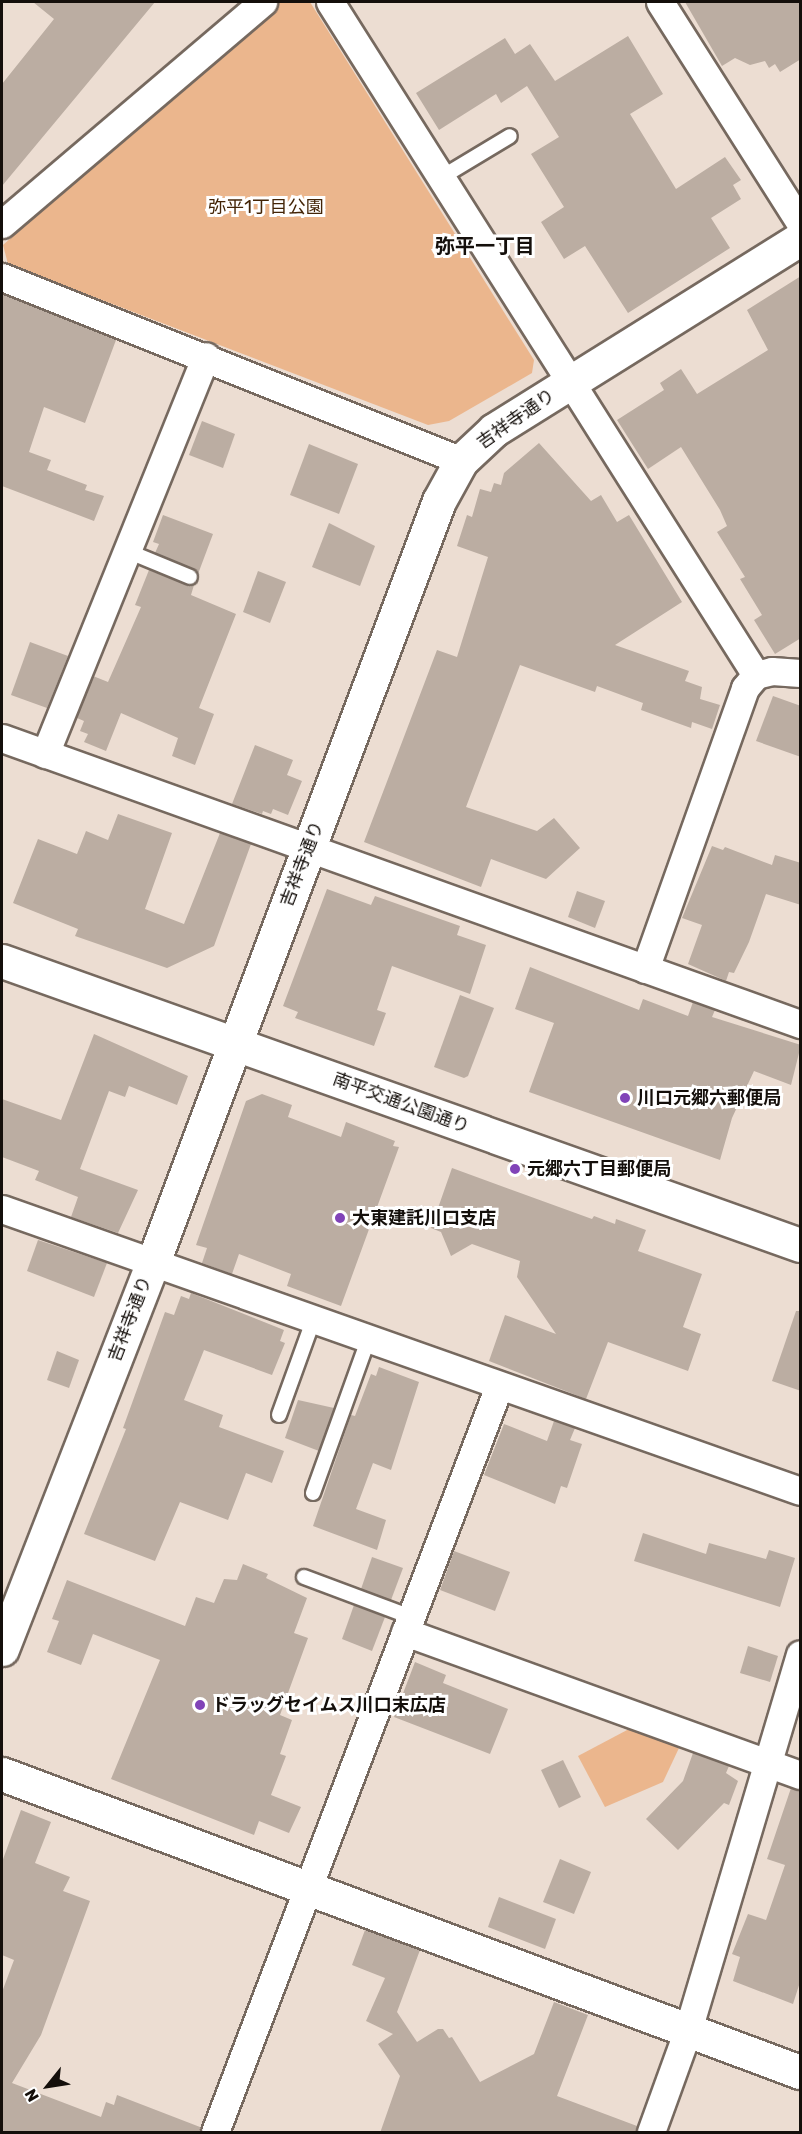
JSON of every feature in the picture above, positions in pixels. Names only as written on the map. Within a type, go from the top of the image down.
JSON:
[{"type":"street","points":[[2,224],[263,2]]},
{"type":"street","points":[[330,2],[756,675]]},
{"type":"street","points":[[660,2],[801,223]]},
{"type":"street","name":"吉祥寺通り","points":[[2,1649],[152,1265],[233,1044],[439,501],[461,460],[494,430],[801,239]]},
{"type":"street","points":[[2,277],[206,356],[461,460]]},
{"type":"street","points":[[45,754],[206,356]]},
{"type":"street","points":[[645,969],[745,688],[756,675],[772,671],[801,673]]},
{"type":"street","points":[[2,738],[801,1024]]},
{"type":"street","name":"南平交通公園通り","points":[[2,961],[801,1245]]},
{"type":"street","points":[[2,1209],[152,1265],[801,1491]]},
{"type":"street","points":[[216,2132],[499,1386]]},
{"type":"street","points":[[408,1625],[801,1775]]},
{"type":"street","points":[[651,2133],[688,2030],[770,1764],[801,1654]]},
{"type":"street","points":[[2,1774],[801,2072]]},
{"type":"lane","points":[[442,177],[510,136]]},
{"type":"lane","points":[[127,551],[190,578]]},
{"type":"lane","points":[[279,1415],[313,1321]]},
{"type":"lane","points":[[314,1494],[368,1340]]},
{"type":"lane","points":[[304,1577],[408,1625]]},
{"type":"green space","name":"弥平1丁目公園","points":[[277,2],[310,2],[534,360],[532,373],[449,421],[428,425],[8,264],[3,245]]},
{"type":"green space","points":[[629,1729],[679,1748],[663,1782],[605,1807],[578,1756]]},
{"type":"building","points":[[33,2],[155,2],[2,186],[2,84],[54,19]]},
{"type":"building","points":[[685,2],[801,2],[801,59],[780,72],[775,64],[769,68],[765,61],[750,65],[735,58],[722,66]]},
{"type":"building","points":[[628,36],[663,94],[630,114],[676,189],[725,157],[741,180],[733,185],[741,199],[711,218],[730,248],[628,313],[585,246],[564,259],[541,222],[564,207],[531,154],[559,137],[527,86],[501,103],[496,94],[439,130],[416,93],[505,38],[515,54],[530,44],[555,81]]},
{"type":"building","points":[[801,276],[801,638],[775,654],[754,620],[762,615],[740,579],[745,577],[717,532],[727,526],[720,510],[681,447],[648,469],[617,420],[664,390],[660,383],[681,369],[697,394],[768,350],[747,310]]},
{"type":"building","points":[[2,294],[116,340],[85,423],[44,407],[29,452],[51,460],[47,470],[87,485],[85,490],[104,496],[94,521],[2,486]]},
{"type":"building","points":[[202,421],[235,434],[223,468],[189,455]]},
{"type":"building","points":[[539,443],[591,501],[601,495],[617,522],[629,515],[682,602],[615,645],[689,671],[685,681],[702,687],[700,699],[720,705],[712,729],[692,722],[691,728],[641,710],[643,703],[597,686],[595,692],[520,665],[466,807],[537,831],[554,818],[580,848],[546,879],[491,859],[481,887],[364,842],[437,650],[457,657],[488,557],[457,546],[467,515],[472,517],[480,489],[491,492],[494,483],[501,485],[504,473]]},
{"type":"building","points":[[309,444],[358,464],[339,514],[290,495]]},
{"type":"building","points":[[163,515],[213,534],[198,574],[155,553],[159,544],[153,542]]},
{"type":"building","points":[[329,523],[375,546],[360,586],[312,567]]},
{"type":"building","points":[[149,570],[187,585],[194,585],[191,595],[236,614],[199,708],[214,714],[195,765],[172,756],[178,738],[121,713],[106,751],[84,742],[88,734],[80,731],[84,721],[77,718],[93,676],[108,682],[141,607],[135,605]]},
{"type":"building","points":[[258,571],[286,582],[270,623],[243,612]]},
{"type":"building","points":[[30,642],[68,656],[47,708],[11,695]]},
{"type":"building","points":[[773,696],[801,706],[801,757],[756,741]]},
{"type":"building","points":[[255,745],[293,760],[287,775],[302,781],[288,815],[273,809],[271,814],[263,811],[262,814],[232,804]]},
{"type":"building","points":[[118,814],[172,833],[145,909],[184,924],[220,833],[251,844],[214,946],[167,968],[75,936],[78,929],[13,903],[38,839],[77,854],[86,831],[108,840]]},
{"type":"building","points":[[712,846],[723,850],[725,847],[772,865],[775,855],[801,863],[801,905],[766,894],[749,942],[734,973],[729,972],[726,981],[688,964],[702,925],[682,918]]},
{"type":"building","points":[[327,889],[371,905],[375,896],[460,926],[457,935],[486,945],[470,994],[392,966],[377,1010],[386,1013],[374,1046],[295,1018],[298,1012],[283,1006]]},
{"type":"building","points":[[577,891],[605,901],[595,928],[568,917]]},
{"type":"building","points":[[530,967],[639,1010],[643,999],[688,1016],[693,1002],[715,1010],[712,1017],[801,1045],[791,1085],[754,1071],[732,1118],[720,1160],[529,1092],[554,1023],[515,1009]]},
{"type":"building","points":[[460,995],[494,1008],[468,1076],[464,1078],[434,1067]]},
{"type":"building","points":[[94,1034],[188,1076],[177,1105],[129,1086],[125,1097],[109,1091],[80,1169],[138,1190],[118,1233],[71,1217],[78,1197],[35,1180],[39,1171],[2,1157],[2,1099],[61,1120]]},
{"type":"building","points":[[262,1094],[292,1105],[288,1117],[341,1137],[346,1122],[395,1141],[393,1146],[399,1147],[341,1306],[287,1286],[291,1274],[239,1254],[232,1274],[202,1263],[207,1248],[196,1245],[246,1101]]},
{"type":"building","points":[[452,1168],[592,1219],[594,1216],[615,1224],[616,1219],[646,1230],[638,1251],[702,1274],[683,1327],[701,1334],[688,1371],[608,1342],[586,1399],[489,1361],[505,1315],[556,1334],[517,1277],[520,1261],[472,1244],[451,1256],[441,1232],[431,1228]]},
{"type":"building","points":[[38,1240],[107,1263],[94,1297],[27,1271]]},
{"type":"building","points":[[191,1293],[284,1330],[280,1341],[285,1343],[272,1375],[204,1350],[184,1400],[223,1415],[219,1427],[284,1451],[272,1483],[246,1473],[228,1520],[180,1502],[155,1561],[84,1534],[126,1429],[123,1428],[165,1312],[174,1315],[181,1296],[189,1299]]},
{"type":"building","points":[[796,1311],[801,1311],[801,1391],[772,1381]]},
{"type":"building","points":[[57,1351],[79,1360],[69,1388],[47,1380]]},
{"type":"building","points":[[379,1367],[419,1382],[391,1470],[373,1463],[356,1509],[386,1520],[377,1550],[313,1526],[351,1415],[355,1416],[371,1374],[376,1376]]},
{"type":"building","points":[[298,1400],[334,1408],[319,1451],[285,1438]]},
{"type":"building","points":[[554,1421],[575,1428],[570,1440],[582,1444],[567,1488],[561,1486],[555,1504],[484,1475],[504,1424],[547,1441]]},
{"type":"building","points":[[643,1533],[706,1554],[709,1543],[766,1559],[769,1550],[795,1558],[780,1607],[634,1561]]},
{"type":"building","points":[[454,1551],[510,1572],[495,1611],[440,1590]]},
{"type":"building","points":[[372,1557],[403,1568],[391,1600],[361,1589]]},
{"type":"building","points":[[243,1564],[268,1574],[266,1578],[307,1598],[294,1633],[308,1638],[280,1715],[292,1720],[280,1754],[286,1756],[271,1795],[301,1807],[289,1833],[259,1821],[254,1835],[111,1779],[160,1660],[93,1634],[81,1665],[47,1652],[59,1621],[52,1619],[67,1580],[185,1626],[196,1597],[214,1603],[224,1579],[237,1580]]},
{"type":"building","points":[[354,1605],[385,1617],[372,1651],[342,1639]]},
{"type":"building","points":[[748,1646],[778,1656],[770,1682],[740,1673]]},
{"type":"building","points":[[415,1662],[446,1675],[443,1683],[508,1709],[490,1754],[394,1717]]},
{"type":"building","points":[[693,1753],[729,1766],[726,1773],[738,1781],[729,1805],[724,1803],[678,1850],[646,1819],[683,1781]]},
{"type":"building","points":[[563,1760],[581,1797],[559,1808],[541,1770]]},
{"type":"building","points":[[791,1788],[801,1790],[801,1979],[793,2004],[733,1981],[740,1957],[732,1954],[748,1914],[766,1920],[785,1865],[767,1859]]},
{"type":"building","points":[[21,1810],[51,1822],[35,1863],[70,1877],[63,1891],[90,1901],[41,2035],[12,2083],[101,2117],[106,2102],[114,2105],[117,2095],[200,2127],[200,2133],[2,2133],[2,1992],[14,1960],[2,1955],[2,1862]]},
{"type":"building","points":[[560,1859],[591,1872],[574,1914],[543,1902]]},
{"type":"building","points":[[499,1897],[556,1919],[545,1949],[488,1927]]},
{"type":"building","points":[[365,1930],[420,1950],[397,2012],[417,2042],[438,2029],[443,2029],[449,2038],[452,2037],[480,2082],[534,2054],[554,2002],[588,2015],[557,2096],[637,2126],[636,2133],[380,2133],[400,2076],[378,2044],[393,2034],[366,2021],[385,1978],[352,1965]]},
{"type":"place","name":"川口元郷六郵便局","points":[[625,1098]]},
{"type":"place","name":"元郷六丁目郵便局","points":[[515,1169]]},
{"type":"place","name":"大東建託川口支店","points":[[340,1218]]},
{"type":"place","name":"ドラッグセイムス川口末広店","points":[[200,1705]]},
{"type":"district","name":"弥平一丁目","points":[[485,246]]}]
